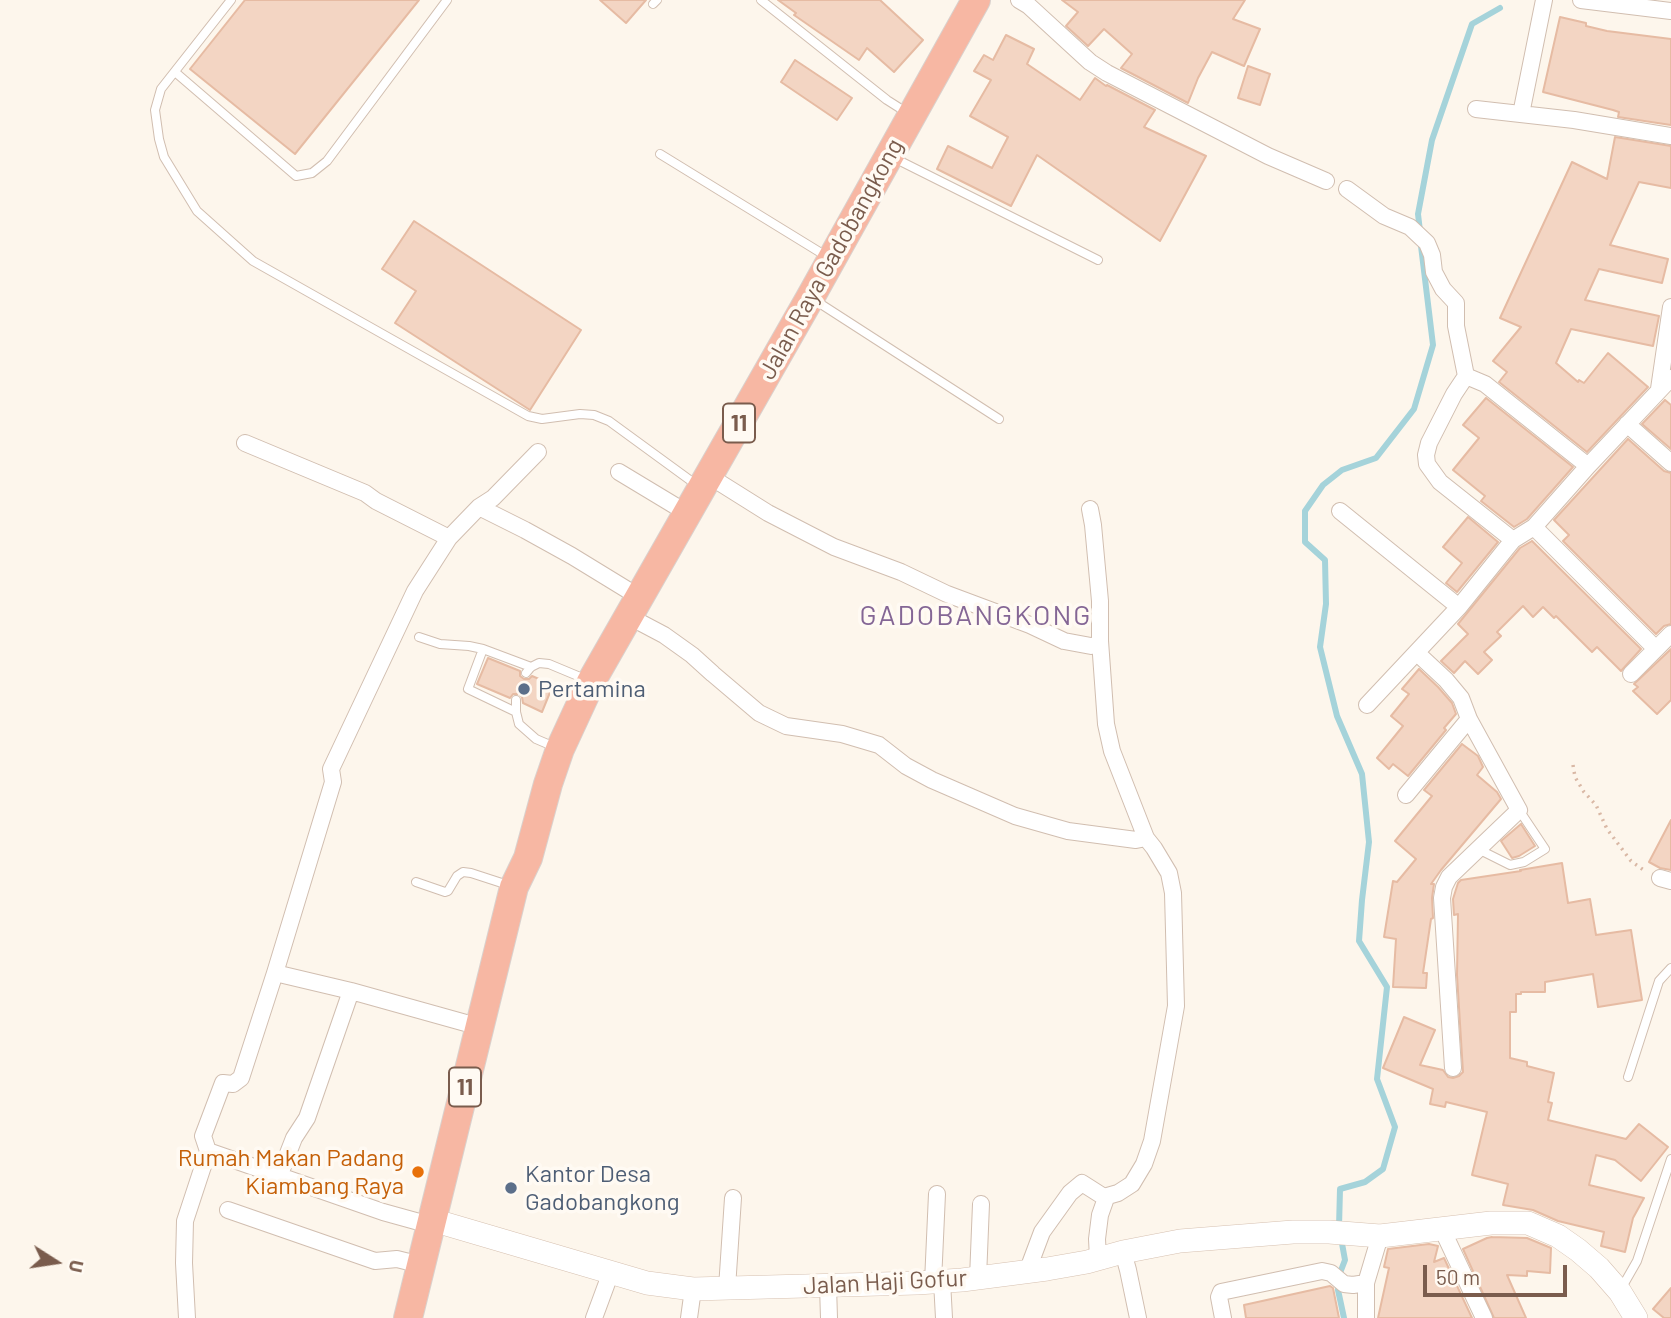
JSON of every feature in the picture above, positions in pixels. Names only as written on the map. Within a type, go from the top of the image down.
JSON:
[{"type":"highway","name":"Jalan Raya Gadobangkong","points":[[422,1318],[438,1225],[514,887],[528,858],[559,749],[590,682],[810,298],[976,0]]},
{"type":"highway","name":"Jalan Raya Gadobangkong","points":[[408,1318],[421,1265],[438,1225],[530,891],[528,858]]},
{"type":"street","points":[[1019,0],[1090,62],[1107,73],[1268,156],[1326,181]]},
{"type":"street","points":[[1521,114],[1544,0]]},
{"type":"street","points":[[1581,0],[1671,11]]},
{"type":"street","points":[[1476,109],[1574,120],[1671,136]]},
{"type":"street","points":[[1347,189],[1384,216],[1410,227],[1427,243],[1434,272],[1443,289],[1456,303],[1456,326],[1466,376],[1429,443],[1427,464],[1440,482],[1513,540]]},
{"type":"street","points":[[1367,705],[1459,607],[1513,540],[1534,527],[1665,383],[1671,307]]},
{"type":"street","points":[[1466,376],[1485,384],[1588,466]]},
{"type":"street","points":[[1627,425],[1670,461]]},
{"type":"street","points":[[245,443],[365,493],[376,502],[449,538]]},
{"type":"street","points":[[187,1318],[185,1221],[208,1151],[203,1136],[223,1083],[233,1084],[241,1078],[333,782],[331,769],[415,591],[449,538],[479,507],[493,499],[538,452]]},
{"type":"street","points":[[619,472],[687,513]]},
{"type":"street","points":[[705,482],[834,547],[901,572],[947,594],[1030,625],[1064,641],[1091,646],[1100,641]]},
{"type":"street","points":[[479,507],[572,556],[664,635],[692,654],[759,713],[786,726],[842,734],[878,745],[906,766],[932,780],[1015,816],[1068,831],[1136,840],[1146,838]]},
{"type":"street","points":[[1090,509],[1100,601],[1106,724],[1112,751],[1146,838],[1169,873],[1176,1006],[1152,1141],[1144,1164],[1132,1184],[1107,1198],[1100,1215],[1098,1258]]},
{"type":"street","points":[[1340,511],[1459,607]]},
{"type":"street","points":[[1534,527],[1656,649]]},
{"type":"street","points":[[1631,674],[1671,634]]},
{"type":"street","points":[[1416,653],[1446,680],[1461,698],[1469,719],[1520,810],[1450,877],[1444,887],[1442,898],[1453,1068]]},
{"type":"street","points":[[1406,795],[1469,719]]},
{"type":"street","points":[[275,974],[351,991],[481,1027]]},
{"type":"street","points":[[280,1174],[294,1138],[307,1118],[351,991]]},
{"type":"street","points":[[208,1151],[383,1212],[438,1225]]},
{"type":"street","points":[[1027,1272],[1042,1232],[1080,1183],[1107,1198]]},
{"type":"street","points":[[937,1194],[938,1282],[944,1318]]},
{"type":"street","points":[[727,1288],[733,1198]]},
{"type":"street","points":[[978,1278],[981,1204]]},
{"type":"street","points":[[228,1210],[375,1261],[397,1259],[421,1265]]},
{"type":"street","points":[[1366,1318],[1366,1283],[1380,1237],[1491,1223],[1528,1223],[1558,1236],[1599,1268],[1620,1292],[1636,1318]]},
{"type":"street","name":"Jalan Haji Gofur","points":[[438,1225],[647,1283],[693,1289],[938,1282],[1027,1272],[1180,1241],[1293,1232],[1380,1237]]},
{"type":"street","points":[[1442,1228],[1484,1318]]},
{"type":"street","points":[[1123,1252],[1138,1318]]},
{"type":"street","points":[[1223,1318],[1219,1297],[1221,1292],[1322,1271],[1331,1273],[1344,1284],[1366,1283]]},
{"type":"street","points":[[594,1318],[611,1272]]},
{"type":"street","points":[[828,1286],[830,1318]]},
{"type":"street","points":[[689,1318],[693,1289]]},
{"type":"lane","points":[[231,0],[161,89],[155,110],[164,157],[197,211],[253,261],[528,416],[542,419],[594,415],[705,482]]},
{"type":"lane","points":[[175,72],[296,177],[312,173],[327,161],[447,0]]},
{"type":"lane","points":[[761,0],[887,100],[912,116]]},
{"type":"lane","points":[[660,154],[832,259]]},
{"type":"lane","points":[[889,156],[1098,260]]},
{"type":"lane","points":[[810,298],[999,419]]},
{"type":"lane","points":[[419,637],[440,645],[483,649],[528,670],[539,663],[548,664],[590,682]]},
{"type":"lane","points":[[483,649],[468,689],[516,712]]},
{"type":"lane","points":[[516,700],[519,724],[536,739],[559,749]]},
{"type":"lane","points":[[1478,849],[1510,865],[1524,862],[1545,849],[1520,810]]},
{"type":"lane","points":[[416,882],[445,892],[463,872],[514,887]]},
{"type":"lane","points":[[1628,1077],[1659,981],[1671,968]]},
{"type":"lane","points":[[1620,1292],[1637,1261],[1671,1158]]},
{"type":"path","points":[[1573,765],[1579,785],[1596,805],[1603,822],[1631,861],[1648,873],[1666,880]]},
{"type":"building","points":[[245,0],[419,0],[295,154],[190,69]]},
{"type":"building","points":[[600,0],[646,0],[626,23]]},
{"type":"building","points":[[778,0],[880,0],[923,40],[894,72],[867,48],[859,60],[794,15],[796,13]]},
{"type":"building","points":[[1062,0],[1245,0],[1233,19],[1260,29],[1244,66],[1212,52],[1188,103],[1121,68],[1132,54],[1104,29],[1088,46],[1066,26],[1078,12]]},
{"type":"building","points":[[1560,17],[1607,31],[1671,39],[1671,125],[1618,117],[1619,112],[1543,92]]},
{"type":"building","points":[[1006,35],[1034,49],[1027,64],[1080,100],[1095,78],[1155,110],[1144,127],[1206,156],[1160,241],[1037,155],[1011,206],[937,169],[948,146],[992,168],[1008,137],[970,116],[991,80],[974,71],[984,55],[993,60]]},
{"type":"building","points":[[795,60],[852,98],[837,120],[781,82]]},
{"type":"building","points":[[1248,66],[1270,74],[1260,105],[1238,98]]},
{"type":"building","points":[[1615,137],[1671,146],[1671,188],[1639,182],[1610,245],[1668,259],[1662,283],[1599,269],[1585,300],[1659,316],[1653,346],[1571,329],[1556,363],[1578,382],[1579,380],[1584,383],[1608,353],[1648,387],[1587,452],[1499,382],[1507,372],[1493,361],[1521,327],[1500,318],[1572,162],[1607,179]]},
{"type":"building","points":[[414,221],[581,330],[530,410],[395,323],[416,291],[382,269]]},
{"type":"building","points":[[1486,398],[1573,467],[1527,519],[1514,527],[1481,501],[1485,496],[1453,470],[1479,438],[1463,425]]},
{"type":"building","points":[[1665,400],[1671,405],[1671,449],[1642,424]]},
{"type":"building","points":[[1628,439],[1664,471],[1671,473],[1671,624],[1664,626],[1656,634],[1563,541],[1569,535],[1554,520]]},
{"type":"building","points":[[1468,517],[1498,542],[1457,592],[1446,583],[1462,563],[1443,547]]},
{"type":"building","points":[[1532,541],[1641,649],[1621,671],[1597,647],[1592,652],[1556,616],[1554,618],[1543,607],[1533,617],[1523,606],[1497,632],[1501,636],[1484,652],[1492,660],[1478,674],[1465,661],[1454,673],[1441,661],[1468,634],[1458,624],[1520,548]]},
{"type":"building","points":[[1671,649],[1671,700],[1657,714],[1633,691],[1638,687],[1634,684]]},
{"type":"building","points":[[488,658],[520,671],[520,676],[524,679],[532,676],[553,685],[542,712],[523,703],[519,694],[513,694],[510,698],[477,684]]},
{"type":"building","points":[[1419,669],[1452,703],[1456,714],[1408,776],[1393,764],[1389,769],[1377,758],[1403,726],[1391,716],[1409,694],[1402,689]]},
{"type":"building","points":[[1462,744],[1478,756],[1483,767],[1477,775],[1497,792],[1501,799],[1431,884],[1434,884],[1433,918],[1423,973],[1427,973],[1426,988],[1393,987],[1396,939],[1384,937],[1393,881],[1397,882],[1416,859],[1395,841],[1432,796],[1424,790]]},
{"type":"building","points":[[1671,820],[1671,870],[1649,862]]},
{"type":"building","points":[[1521,824],[1535,846],[1512,858],[1501,841]]},
{"type":"building","points":[[1562,863],[1568,903],[1590,899],[1596,935],[1631,930],[1642,1000],[1598,1007],[1593,974],[1545,982],[1545,992],[1516,994],[1516,1012],[1510,1012],[1510,1058],[1554,1073],[1548,1102],[1552,1103],[1548,1120],[1626,1139],[1639,1124],[1668,1147],[1641,1181],[1615,1160],[1596,1155],[1589,1185],[1644,1198],[1633,1218],[1625,1252],[1601,1246],[1604,1232],[1558,1221],[1533,1210],[1503,1205],[1508,1184],[1472,1175],[1487,1112],[1446,1102],[1445,1107],[1430,1104],[1433,1089],[1383,1068],[1404,1017],[1435,1030],[1420,1065],[1443,1070],[1448,1077],[1453,1078],[1463,1072],[1457,975],[1458,914],[1454,915],[1453,899],[1458,883],[1461,880]]},
{"type":"building","points":[[1492,1237],[1527,1238],[1551,1248],[1550,1273],[1527,1271],[1527,1276],[1507,1275],[1526,1318],[1494,1318],[1463,1249]]},
{"type":"building","points":[[1429,1244],[1438,1246],[1434,1262],[1444,1258],[1472,1318],[1378,1318],[1389,1268],[1384,1267],[1388,1249]]},
{"type":"building","points":[[1330,1286],[1333,1288],[1339,1318],[1246,1318],[1244,1305]]},
{"type":"building","points":[[1671,1288],[1671,1318],[1664,1318],[1653,1309]]},
{"type":"waterway","points":[[1420,231],[1418,214],[1432,140],[1472,24],[1500,8]]},
{"type":"waterway","points":[[1339,1227],[1340,1189],[1365,1182],[1383,1169],[1395,1127],[1377,1079],[1387,987],[1359,941],[1369,842],[1362,774],[1337,716],[1320,647],[1326,604],[1325,560],[1305,542],[1305,511],[1323,485],[1342,470],[1376,458],[1414,409],[1433,345],[1421,246]]},
{"type":"waterway","points":[[1341,1238],[1345,1260],[1338,1290],[1344,1318]]},
{"type":"place","name":"Pertamina","points":[[524,689]]},
{"type":"place","name":"Rumah Makan Padang Kiambang Raya","points":[[418,1172]]},
{"type":"place","name":"Kantor Desa Gadobangkong","points":[[511,1188]]},
{"type":"district","name":"GADOBANGKONG","points":[[976,616]]}]
